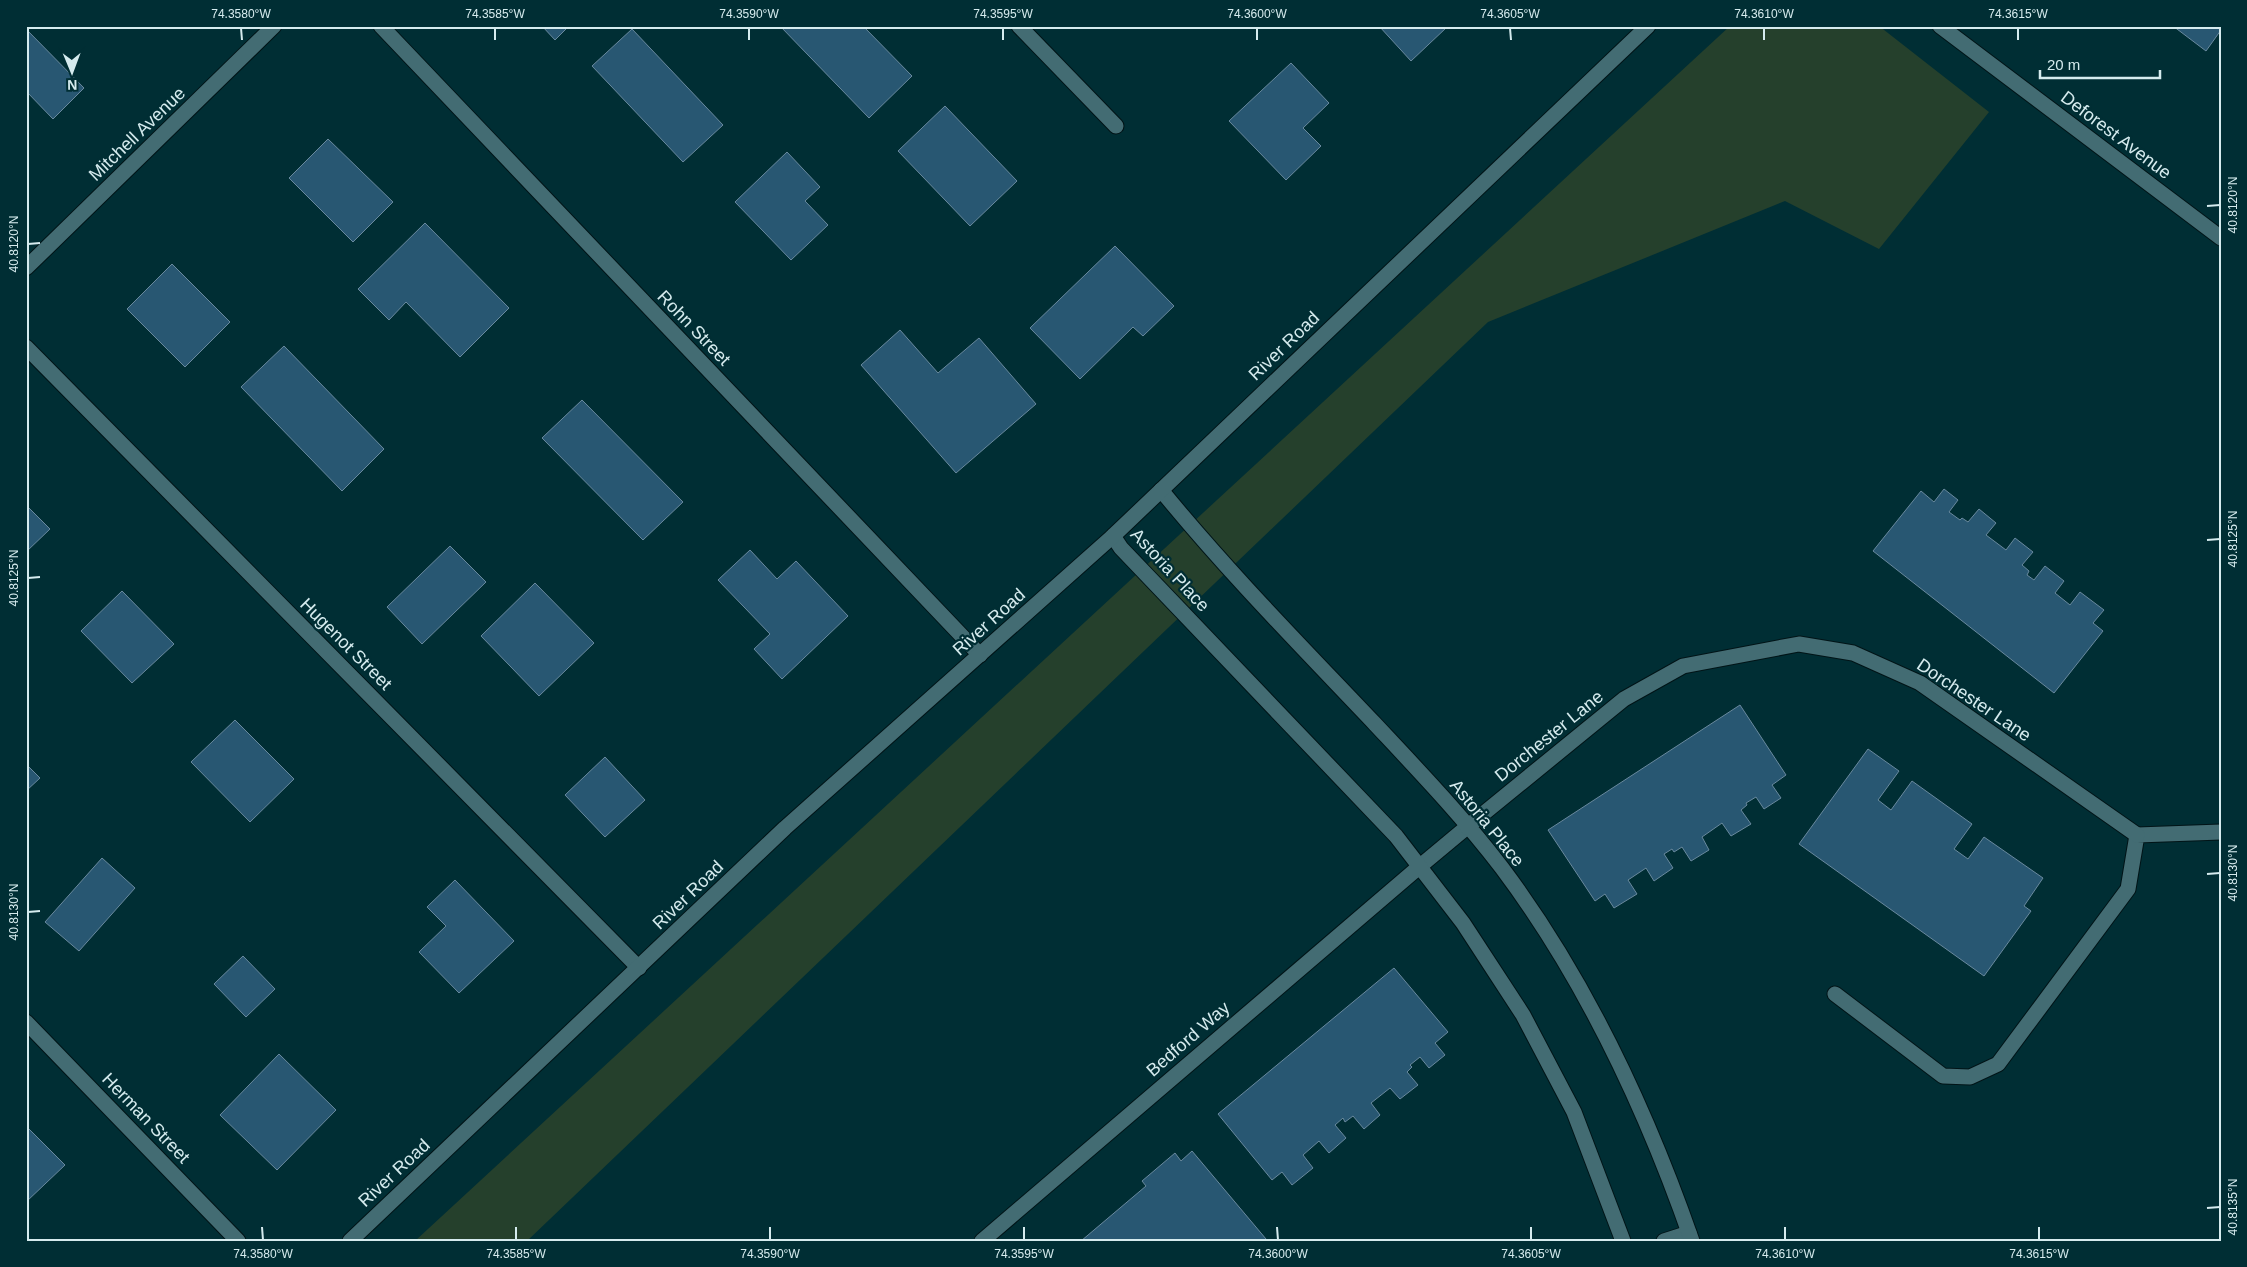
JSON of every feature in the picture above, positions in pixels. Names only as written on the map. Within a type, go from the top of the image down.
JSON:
[{"type":"street","name":"Mitchell Avenue","points":[[26,268],[274,26]]},
{"type":"street","name":"Rohn Street","points":[[381,26],[980,655]]},
{"type":"street","points":[[1019,26],[1116,126]]},
{"type":"street","name":"River Road","points":[[350,1241],[785,828],[1113,536],[1648,26]]},
{"type":"street","name":"Deforest Avenue","points":[[1945,28],[2221,238]]},
{"type":"street","name":"Hugenot Street","points":[[26,347],[638,968]]},
{"type":"street","name":"Astoria Place","points":[[1161,490],[1206,545],[1430,783],[1501,867],[1563,958],[1616,1055],[1660,1156],[1691,1237]]},
{"type":"street","name":"Astoria Place","points":[[1113,536],[1135,562],[1388,828],[1463,923],[1522,1015],[1574,1112],[1624,1240]]},
{"type":"street","name":"Dorchester Lane","points":[[1419,867],[1624,699],[1683,666],[1799,644],[1853,653],[1920,683],[2137,835]]},
{"type":"street","points":[[1835,994],[1943,1076],[1970,1077],[1998,1064],[2128,889],[2137,835],[2221,832]]},
{"type":"street","name":"Bedford Way","points":[[982,1241],[1419,867]]},
{"type":"street","name":"Herman Street","points":[[26,1022],[238,1241]]},
{"type":"street","points":[[1664,1241],[1691,1237]]},
{"type":"green space","points":[[1730,26],[1879,26],[1989,112],[1879,249],[1785,201],[1488,322],[527,1241],[415,1241]]},
{"type":"building","points":[[542,26],[569,26],[555,40]]},
{"type":"building","points":[[780,26],[863,26],[912,76],[869,118]]},
{"type":"building","points":[[1379,26],[1444,26],[1446,28],[1411,61]]},
{"type":"building","points":[[2173,26],[2221,26],[2221,30],[2206,51]]},
{"type":"building","points":[[26,29],[84,88],[53,119],[26,91]]},
{"type":"building","points":[[632,29],[723,125],[683,162],[592,66]]},
{"type":"building","points":[[1291,63],[1329,103],[1303,128],[1321,146],[1286,180],[1229,121]]},
{"type":"building","points":[[945,106],[1017,181],[970,226],[898,151]]},
{"type":"building","points":[[328,139],[393,202],[353,242],[289,178]]},
{"type":"building","points":[[787,152],[820,187],[805,201],[828,225],[791,260],[735,202]]},
{"type":"building","points":[[425,223],[509,308],[460,357],[406,302],[389,320],[358,289]]},
{"type":"building","points":[[1115,246],[1174,306],[1143,336],[1133,327],[1080,379],[1030,328]]},
{"type":"building","points":[[172,264],[230,322],[185,367],[127,309]]},
{"type":"building","points":[[900,330],[938,373],[979,338],[1036,404],[956,473],[861,365]]},
{"type":"building","points":[[284,346],[384,449],[342,491],[241,387]]},
{"type":"building","points":[[582,400],[683,502],[643,540],[542,438]]},
{"type":"building","points":[[1944,489],[1958,500],[1949,512],[1960,520],[1962,518],[1968,522],[1979,509],[1996,523],[1986,535],[2006,550],[2015,538],[2033,552],[2022,565],[2029,571],[2027,575],[2034,580],[2045,566],[2064,581],[2055,593],[2070,605],[2080,592],[2104,610],[2093,623],[2103,631],[2054,693],[1873,551],[1921,491],[1934,502]]},
{"type":"building","points":[[26,505],[50,529],[26,552]]},
{"type":"building","points":[[450,546],[486,582],[422,644],[387,607]]},
{"type":"building","points":[[750,550],[777,579],[796,561],[848,616],[782,679],[754,649],[770,634],[718,580]]},
{"type":"building","points":[[535,583],[594,643],[539,696],[481,636]]},
{"type":"building","points":[[122,591],[174,644],[132,683],[81,631]]},
{"type":"building","points":[[1740,705],[1786,775],[1772,785],[1781,798],[1764,809],[1756,797],[1746,803],[1747,805],[1741,810],[1751,824],[1731,836],[1722,823],[1702,837],[1709,850],[1691,861],[1682,847],[1674,852],[1672,849],[1664,854],[1673,868],[1654,881],[1646,868],[1628,880],[1637,894],[1614,908],[1605,894],[1595,901],[1548,830]]},
{"type":"building","points":[[235,720],[294,779],[250,822],[191,762]]},
{"type":"building","points":[[1868,749],[1899,771],[1878,800],[1891,810],[1912,781],[1972,824],[1954,849],[1968,859],[1984,837],[2043,878],[2024,906],[2031,911],[1984,976],[1799,844]]},
{"type":"building","points":[[605,757],[645,800],[605,837],[565,795]]},
{"type":"building","points":[[26,764],[40,778],[26,791]]},
{"type":"building","points":[[102,858],[135,888],[79,951],[45,922]]},
{"type":"building","points":[[455,880],[514,941],[459,993],[419,952],[446,926],[427,907]]},
{"type":"building","points":[[243,956],[275,989],[246,1017],[214,984]]},
{"type":"building","points":[[1394,968],[1448,1032],[1435,1043],[1445,1055],[1429,1068],[1420,1057],[1410,1065],[1412,1067],[1407,1072],[1418,1085],[1400,1099],[1390,1088],[1371,1103],[1380,1115],[1364,1129],[1353,1116],[1345,1122],[1343,1118],[1335,1125],[1346,1138],[1329,1153],[1319,1141],[1303,1155],[1313,1168],[1292,1185],[1282,1172],[1272,1180],[1218,1114]]},
{"type":"building","points":[[279,1054],[336,1110],[277,1170],[220,1115]]},
{"type":"building","points":[[26,1126],[65,1165],[26,1202]]},
{"type":"building","points":[[1192,1151],[1266,1239],[1264,1241],[1081,1241],[1146,1186],[1142,1181],[1175,1153],[1181,1161]]}]
